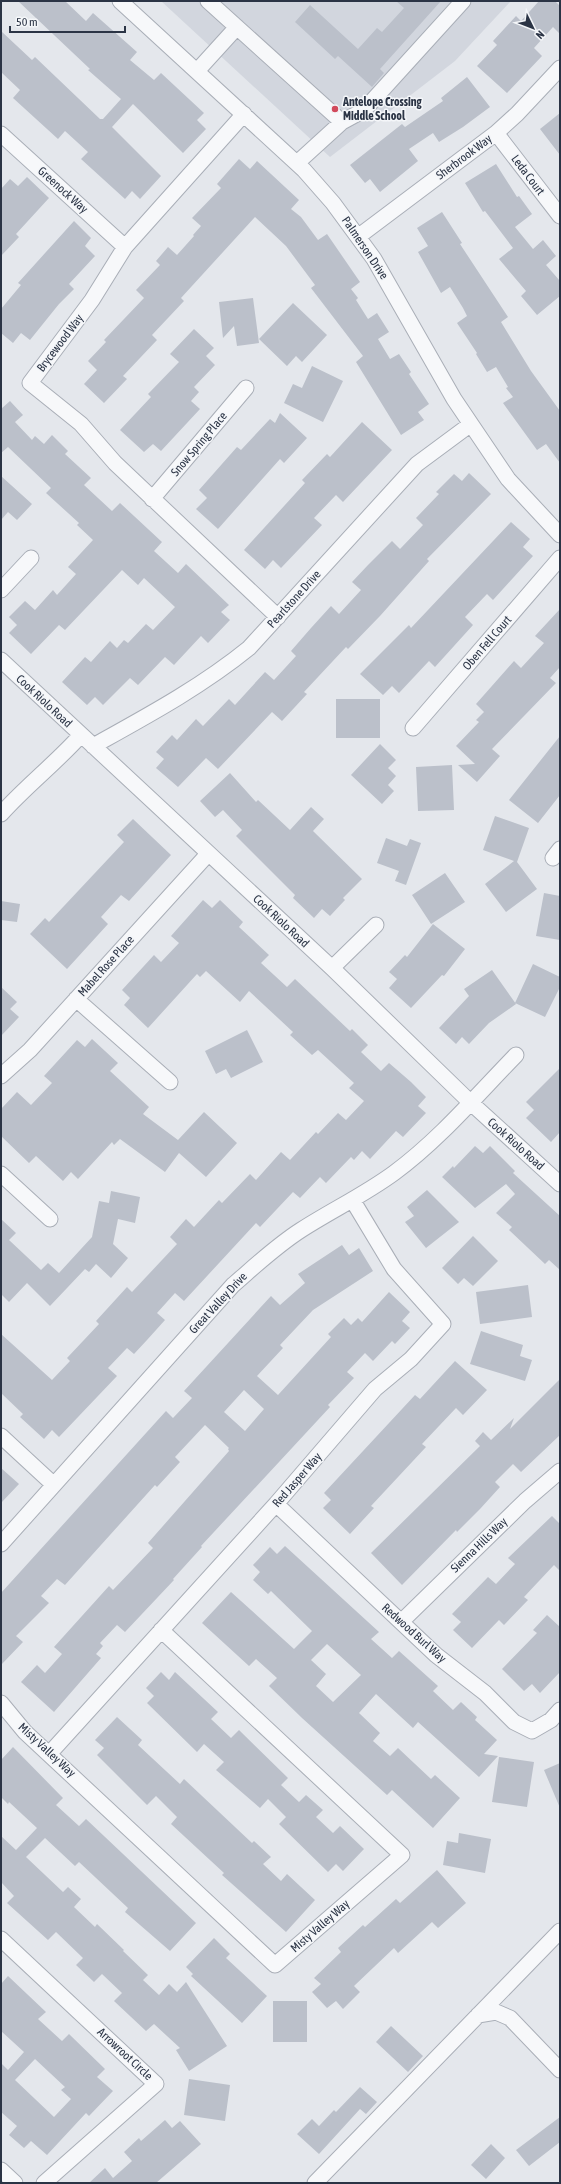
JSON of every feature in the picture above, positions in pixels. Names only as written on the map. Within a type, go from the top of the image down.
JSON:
[{"type":"street","name":"Palmerson Drive","points":[[120,1],[297,163],[333,203],[374,259],[454,399],[508,479],[560,535]]},
{"type":"street","points":[[208,1],[342,122]]},
{"type":"street","points":[[297,163],[342,122],[364,110],[463,1]]},
{"type":"street","points":[[197,71],[237,27]]},
{"type":"street","name":"Sherbrook Way","points":[[358,236],[496,133],[517,114],[560,68]]},
{"type":"street","name":"Brycewood Way","points":[[244,114],[126,247],[92,300],[30,382],[81,424],[115,463],[278,617]]},
{"type":"street","name":"Leda Court","points":[[496,133],[560,216]]},
{"type":"street","name":"Greenock Way","points":[[2,137],[126,247]]},
{"type":"street","name":"Snow Spring Place","points":[[152,499],[246,388]]},
{"type":"street","name":"Pearlstone Drive","points":[[93,746],[180,697],[220,671],[249,648],[417,464],[472,424]]},
{"type":"street","points":[[1,590],[31,558]]},
{"type":"street","name":"Oben Fell Court","points":[[414,728],[560,558]]},
{"type":"street","name":"Cook Riolo Road","points":[[1,660],[332,968],[470,1102],[560,1184]]},
{"type":"street","points":[[1,814],[21,791],[62,757],[81,735]]},
{"type":"street","name":"Mabel Rose Place","points":[[1,1076],[30,1050],[208,854]]},
{"type":"street","points":[[332,968],[376,925]]},
{"type":"street","points":[[76,1000],[170,1082]]},
{"type":"street","name":"Great Valley Drive","points":[[1,1544],[233,1285],[266,1256],[302,1230],[353,1201],[395,1172],[428,1144],[516,1055]]},
{"type":"street","points":[[1,1174],[50,1219]]},
{"type":"street","name":"Red Jasper Way","points":[[50,1753],[276,1504],[376,1389],[411,1359],[443,1324],[394,1269],[353,1201]]},
{"type":"street","points":[[1,1436],[54,1485]]},
{"type":"street","name":"Sienna Hills Way","points":[[401,1622],[525,1501],[560,1471]]},
{"type":"street","name":"Redwood Burl Way","points":[[276,1504],[436,1655],[485,1693],[514,1722],[532,1731],[551,1720],[560,1710]]},
{"type":"street","name":"Misty Valley Way","points":[[1,1703],[25,1732],[50,1753],[275,1965],[402,1855],[161,1630]]},
{"type":"street","points":[[315,2183],[560,1931]]},
{"type":"street","name":"Arrowroot Circle","points":[[1,1939],[156,2084],[44,2183]]},
{"type":"street","points":[[478,2015],[496,2012],[510,2018],[560,2070]]},
{"type":"street","points":[[1,2170],[15,2183]]},
{"type":"shaded area","name":"Antelope Crossing Middle School","points":[[161,1],[511,1],[455,61],[330,157]]},
{"type":"building","points":[[18,1],[65,1],[86,21],[93,13],[137,52],[130,60],[154,80],[161,73],[204,113],[197,120],[206,129],[183,153],[133,104],[112,127],[161,176],[140,199],[132,191],[125,199],[81,159],[88,152],[65,131],[58,139],[13,98],[20,90],[1,72],[1,31],[32,60],[35,57],[100,119],[103,119],[121,99],[88,70],[90,69]]},
{"type":"building","points":[[396,1],[441,1],[380,69],[384,73],[372,87],[338,56],[335,59],[295,22],[310,5],[358,49],[377,28],[382,32],[404,8]]},
{"type":"building","points":[[539,1],[555,1],[560,6],[560,34],[553,27],[534,48],[542,56],[507,93],[477,66],[497,45],[493,41],[516,16],[521,21]]},
{"type":"building","points":[[467,77],[490,107],[463,127],[439,142],[433,133],[409,149],[418,161],[380,192],[370,179],[365,183],[350,165],[402,124],[405,127],[443,101],[441,98]]},
{"type":"building","points":[[560,113],[560,155],[540,129]]},
{"type":"building","points":[[239,159],[250,169],[257,161],[299,200],[291,209],[301,217],[318,240],[327,234],[360,282],[351,289],[358,298],[356,300],[368,319],[377,313],[389,332],[378,339],[390,359],[399,354],[411,372],[409,374],[429,404],[418,412],[424,420],[401,435],[356,362],[363,356],[311,288],[315,285],[286,246],[255,217],[181,298],[184,301],[152,335],[157,340],[123,376],[127,379],[104,403],[84,384],[97,370],[88,361],[106,342],[104,340],[144,298],[136,290],[160,265],[156,261],[168,247],[177,255],[194,236],[193,235],[201,226],[192,218],[221,188],[217,184]]},
{"type":"building","points":[[496,164],[517,197],[519,196],[532,214],[515,227],[533,249],[543,240],[556,256],[546,265],[560,281],[560,296],[537,315],[521,296],[526,291],[499,259],[513,248],[485,211],[483,212],[465,183]]},
{"type":"building","points":[[27,177],[49,198],[16,234],[19,237],[1,256],[1,189],[10,179],[18,186]]},
{"type":"building","points":[[442,212],[462,243],[460,244],[508,317],[501,322],[531,371],[560,411],[560,463],[546,444],[537,450],[503,403],[513,397],[506,388],[508,387],[496,367],[487,372],[476,354],[477,353],[457,323],[467,316],[463,308],[450,287],[441,293],[418,252],[428,246],[417,228]]},
{"type":"building","points":[[74,221],[91,238],[85,246],[95,256],[69,284],[74,289],[59,304],[30,340],[21,333],[13,343],[1,333],[1,309],[21,285],[18,283]]},
{"type":"building","points":[[253,298],[259,343],[237,346],[234,326],[223,338],[219,302]]},
{"type":"building","points":[[293,303],[327,335],[302,362],[296,356],[287,366],[259,339]]},
{"type":"building","points":[[194,329],[214,348],[206,356],[215,365],[194,387],[199,392],[191,401],[200,409],[161,451],[153,444],[144,452],[120,430],[151,397],[148,394],[179,362],[170,354]]},
{"type":"building","points":[[312,366],[343,381],[323,422],[284,403],[293,384],[302,388]]},
{"type":"building","points":[[10,401],[23,415],[15,422],[32,440],[35,436],[44,444],[52,435],[68,451],[65,454],[91,478],[84,485],[112,511],[120,503],[162,542],[154,551],[178,573],[186,564],[229,605],[221,612],[230,620],[208,643],[201,636],[174,665],[165,657],[138,685],[130,678],[103,705],[95,697],[87,705],[62,682],[85,657],[91,662],[110,641],[117,648],[124,640],[128,643],[146,624],[153,630],[175,607],[144,578],[138,585],[122,570],[65,630],[59,625],[31,654],[9,633],[17,625],[9,617],[25,601],[35,610],[53,590],[57,595],[76,574],[68,567],[93,540],[77,525],[79,523],[46,493],[51,488],[8,447],[1,453],[1,409]]},
{"type":"building","points":[[280,413],[307,438],[284,463],[280,459],[218,529],[196,509],[207,498],[199,490],[237,447],[241,450],[270,419],[275,423]]},
{"type":"building","points":[[362,422],[392,450],[343,502],[336,495],[314,518],[322,525],[281,568],[273,560],[265,569],[244,550],[305,483],[302,480],[327,454],[330,457]]},
{"type":"building","points":[[469,473],[491,494],[427,559],[429,561],[380,616],[348,649],[346,647],[304,692],[307,694],[282,721],[272,712],[218,769],[206,758],[178,787],[156,768],[164,759],[156,752],[172,735],[177,740],[196,719],[203,726],[229,699],[235,705],[265,672],[274,680],[296,656],[291,651],[331,606],[339,614],[361,590],[352,582],[368,565],[392,541],[400,549],[423,525],[416,518],[439,494],[436,492],[454,474],[462,481]]},
{"type":"building","points":[[1,476],[32,504],[17,520],[8,512],[1,520]]},
{"type":"building","points":[[511,522],[530,539],[523,547],[533,556],[493,600],[487,594],[465,617],[473,625],[435,667],[429,661],[399,693],[392,686],[383,695],[360,674],[409,625],[411,628]]},
{"type":"building","points":[[560,609],[560,667],[550,678],[556,683],[492,749],[500,756],[477,782],[458,765],[475,764],[456,746],[479,722],[476,720],[484,712],[476,704],[514,661],[521,668],[544,643],[535,636]]},
{"type":"building","points":[[336,699],[380,699],[380,738],[336,738]]},
{"type":"building","points":[[560,736],[560,795],[538,823],[509,800]]},
{"type":"building","points":[[380,744],[396,760],[388,768],[396,776],[388,785],[394,791],[382,804],[351,775]]},
{"type":"building","points":[[452,765],[454,810],[418,811],[416,767]]},
{"type":"building","points":[[230,773],[256,802],[258,800],[290,830],[311,807],[324,819],[313,831],[362,879],[343,898],[345,900],[330,916],[322,909],[314,918],[293,898],[295,895],[236,836],[242,830],[223,810],[215,817],[200,801]]},
{"type":"building","points":[[495,816],[529,828],[517,862],[537,889],[506,912],[485,884],[514,861],[483,850]]},
{"type":"building","points":[[133,819],[171,855],[129,901],[121,895],[101,917],[108,924],[67,969],[30,934],[45,918],[49,922],[124,842],[117,835]]},
{"type":"building","points":[[386,838],[407,846],[410,839],[421,843],[406,885],[395,881],[399,871],[377,863]]},
{"type":"building","points":[[445,873],[465,902],[431,924],[412,895]]},
{"type":"building","points":[[544,893],[560,896],[560,940],[536,936]]},
{"type":"building","points":[[203,900],[212,908],[220,900],[243,922],[239,927],[269,955],[261,963],[287,987],[295,979],[350,1031],[352,1029],[368,1045],[361,1052],[381,1071],[389,1063],[411,1082],[426,1097],[418,1106],[426,1113],[403,1137],[396,1131],[370,1159],[362,1151],[354,1160],[351,1157],[326,1183],[320,1177],[300,1198],[293,1192],[260,1227],[256,1223],[184,1301],[175,1293],[157,1313],[165,1320],[134,1354],[127,1348],[108,1368],[117,1376],[59,1437],[52,1430],[44,1439],[20,1417],[23,1414],[1,1393],[1,1334],[52,1380],[70,1361],[67,1358],[99,1324],[96,1321],[127,1287],[132,1292],[177,1244],[170,1237],[186,1219],[194,1227],[219,1200],[222,1203],[250,1174],[256,1180],[281,1152],[290,1160],[316,1132],[318,1134],[338,1113],[346,1120],[364,1101],[349,1088],[354,1083],[318,1050],[312,1055],[290,1035],[293,1032],[249,991],[240,1002],[206,971],[200,977],[197,974],[148,1028],[124,1005],[130,998],[122,990],[154,955],[161,962],[179,943],[171,936]]},
{"type":"building","points":[[1,901],[20,904],[17,922],[1,920]]},
{"type":"building","points":[[433,924],[465,949],[444,976],[442,975],[411,1008],[389,988],[397,979],[389,972],[405,955],[407,957]]},
{"type":"building","points":[[533,964],[560,977],[560,987],[545,1017],[515,1003]]},
{"type":"building","points":[[492,970],[516,1004],[489,1023],[469,1044],[462,1037],[456,1044],[439,1028],[469,996],[464,989]]},
{"type":"building","points":[[1,987],[17,1002],[10,1009],[19,1017],[1,1036]]},
{"type":"building","points":[[247,1030],[263,1062],[231,1078],[226,1069],[216,1074],[205,1051]]},
{"type":"building","points":[[92,1039],[118,1063],[110,1071],[149,1107],[143,1114],[178,1140],[204,1112],[237,1143],[206,1177],[179,1153],[165,1172],[120,1139],[114,1145],[112,1142],[78,1179],[71,1172],[63,1181],[36,1156],[29,1163],[1,1136],[1,1109],[17,1092],[31,1105],[52,1083],[44,1076],[77,1040],[85,1047]]},
{"type":"building","points":[[560,1068],[560,1132],[551,1142],[526,1118],[534,1110],[526,1102]]},
{"type":"building","points":[[475,1146],[483,1153],[490,1146],[515,1171],[513,1173],[560,1216],[560,1270],[549,1260],[545,1264],[509,1230],[512,1227],[496,1213],[515,1194],[506,1184],[475,1208],[442,1177],[453,1166],[454,1168]]},
{"type":"building","points":[[427,1190],[459,1222],[426,1248],[405,1222],[414,1216],[407,1207]]},
{"type":"building","points":[[111,1191],[140,1197],[135,1223],[118,1219],[113,1244],[128,1258],[111,1278],[96,1264],[89,1272],[85,1269],[50,1306],[27,1283],[9,1302],[1,1294],[1,1219],[16,1233],[9,1240],[41,1270],[48,1263],[59,1273],[92,1237],[99,1201],[109,1203]]},
{"type":"building","points":[[473,1236],[498,1261],[473,1286],[464,1278],[458,1284],[442,1268]]},
{"type":"building","points":[[342,1245],[349,1255],[359,1248],[373,1271],[313,1310],[280,1345],[283,1348],[257,1376],[278,1395],[331,1337],[328,1334],[344,1318],[351,1325],[358,1318],[362,1322],[389,1292],[410,1312],[402,1321],[410,1328],[395,1344],[392,1341],[373,1361],[365,1353],[347,1372],[354,1378],[328,1405],[330,1407],[201,1546],[202,1547],[173,1579],[174,1580],[125,1632],[117,1625],[100,1643],[103,1646],[96,1654],[101,1658],[54,1712],[21,1682],[37,1665],[45,1673],[62,1654],[54,1647],[109,1586],[113,1590],[153,1548],[148,1543],[229,1451],[229,1448],[205,1425],[175,1457],[180,1462],[157,1487],[155,1485],[65,1585],[57,1579],[41,1596],[49,1603],[16,1636],[23,1642],[1,1665],[1,1593],[166,1411],[173,1418],[192,1398],[184,1391],[271,1296],[280,1305],[305,1283],[298,1274]],"holes":[[[244,1390],[264,1409],[245,1431],[224,1412]]]},
{"type":"building","points":[[528,1285],[532,1317],[480,1324],[476,1292]]},
{"type":"building","points":[[481,1331],[523,1345],[520,1356],[532,1360],[525,1381],[470,1364]]},
{"type":"building","points":[[455,1361],[487,1390],[463,1415],[456,1408],[422,1444],[426,1447],[371,1506],[374,1508],[350,1534],[323,1508],[331,1500],[324,1493],[415,1395],[420,1399]]},
{"type":"building","points":[[560,1379],[560,1435],[521,1472],[513,1464],[495,1482],[500,1487],[480,1509],[457,1532],[456,1530],[402,1585],[371,1553],[480,1446],[475,1441],[483,1432],[491,1440],[514,1418],[510,1429]]},
{"type":"building","points":[[1,1468],[19,1484],[1,1503]]},
{"type":"building","points":[[552,1516],[560,1524],[560,1571],[554,1565],[524,1597],[528,1600],[504,1625],[499,1620],[472,1648],[453,1630],[461,1622],[452,1614],[488,1577],[496,1584],[515,1564],[508,1558]]},
{"type":"building","points":[[285,1546],[379,1632],[371,1639],[392,1658],[399,1651],[438,1686],[433,1691],[453,1710],[461,1702],[477,1717],[475,1720],[497,1740],[484,1754],[498,1756],[479,1777],[418,1722],[413,1728],[376,1694],[359,1713],[380,1733],[373,1741],[390,1756],[398,1748],[431,1779],[435,1775],[460,1798],[433,1828],[392,1790],[387,1795],[302,1718],[269,1686],[277,1678],[256,1659],[249,1666],[202,1623],[231,1592],[294,1649],[312,1631],[271,1591],[268,1594],[253,1580],[260,1572],[253,1565],[270,1547],[277,1554]],"holes":[[[327,1644],[361,1675],[333,1702],[316,1686],[326,1674],[311,1660]]]},
{"type":"building","points":[[547,1615],[560,1627],[560,1672],[540,1693],[532,1684],[524,1691],[502,1669],[537,1633],[533,1630]]},
{"type":"building","points":[[161,1672],[169,1680],[175,1672],[218,1712],[211,1719],[231,1738],[239,1730],[288,1778],[281,1785],[299,1802],[306,1795],[323,1810],[316,1817],[333,1833],[340,1826],[364,1849],[343,1871],[336,1864],[328,1872],[279,1824],[286,1817],[268,1799],[260,1808],[216,1770],[224,1762],[204,1744],[197,1752],[147,1703],[154,1696],[146,1688]]},
{"type":"building","points":[[117,1717],[142,1740],[138,1745],[180,1784],[184,1779],[252,1843],[254,1841],[271,1857],[263,1864],[281,1881],[287,1874],[315,1900],[286,1932],[222,1875],[224,1873],[171,1824],[177,1817],[156,1796],[147,1805],[97,1755],[104,1748],[95,1740]]},
{"type":"building","points":[[13,1747],[63,1798],[56,1805],[79,1826],[86,1819],[196,1923],[170,1951],[125,1912],[128,1908],[79,1862],[75,1866],[45,1838],[26,1857],[63,1892],[68,1887],[81,1899],[74,1907],[95,1927],[97,1924],[124,1950],[123,1951],[148,1975],[143,1980],[159,1995],[169,1984],[177,1992],[186,1982],[227,2046],[189,2071],[176,2050],[180,2048],[154,2024],[146,2031],[114,2001],[122,1993],[102,1974],[94,1982],[76,1965],[83,1958],[56,1932],[48,1940],[7,1903],[14,1896],[1,1882],[1,1836],[16,1850],[37,1828],[9,1802],[8,1804],[1,1797],[1,1760]]},
{"type":"building","points":[[499,1757],[534,1762],[527,1807],[492,1802]]},
{"type":"building","points":[[560,1763],[560,1808],[544,1770]]},
{"type":"building","points":[[459,1833],[491,1839],[485,1873],[443,1865],[447,1841],[458,1843]]},
{"type":"building","points":[[437,1870],[466,1903],[438,1928],[432,1922],[398,1953],[394,1948],[354,1986],[360,1992],[343,2009],[336,2001],[327,2008],[312,1992],[321,1984],[314,1978],[341,1952],[338,1948],[363,1925],[365,1927],[396,1899],[400,1903]]},
{"type":"building","points":[[214,1938],[230,1954],[226,1958],[267,1996],[242,2023],[191,1976],[193,1974],[186,1967]]},
{"type":"building","points":[[8,1976],[46,2012],[38,2019],[62,2041],[69,2034],[105,2069],[97,2077],[113,2091],[89,2116],[86,2113],[47,2155],[31,2141],[24,2148],[9,2135],[17,2126],[1,2112],[1,2063],[8,2070],[24,2052],[1,2031],[1,1984]],"holes":[[[35,2059],[65,2087],[61,2090],[71,2099],[54,2117],[15,2080]]]},
{"type":"building","points":[[273,2001],[307,2001],[307,2042],[273,2042]]},
{"type":"building","points":[[391,2026],[423,2056],[408,2072],[376,2042]]},
{"type":"building","points":[[189,2079],[230,2085],[225,2121],[184,2115]]},
{"type":"building","points":[[360,2087],[377,2102],[366,2114],[360,2109],[319,2154],[297,2134],[312,2119],[319,2126],[334,2110],[336,2112]]},
{"type":"building","points":[[560,2117],[560,2142],[529,2166],[516,2150]]},
{"type":"building","points":[[165,2120],[172,2128],[180,2121],[201,2144],[156,2183],[89,2183],[105,2168],[113,2178],[132,2161],[124,2152],[139,2138],[141,2141]]},
{"type":"building","points":[[491,2144],[505,2158],[486,2179],[471,2165]]},
{"type":"place","name":"Antelope Crossing Middle School","points":[[335,109]]}]
